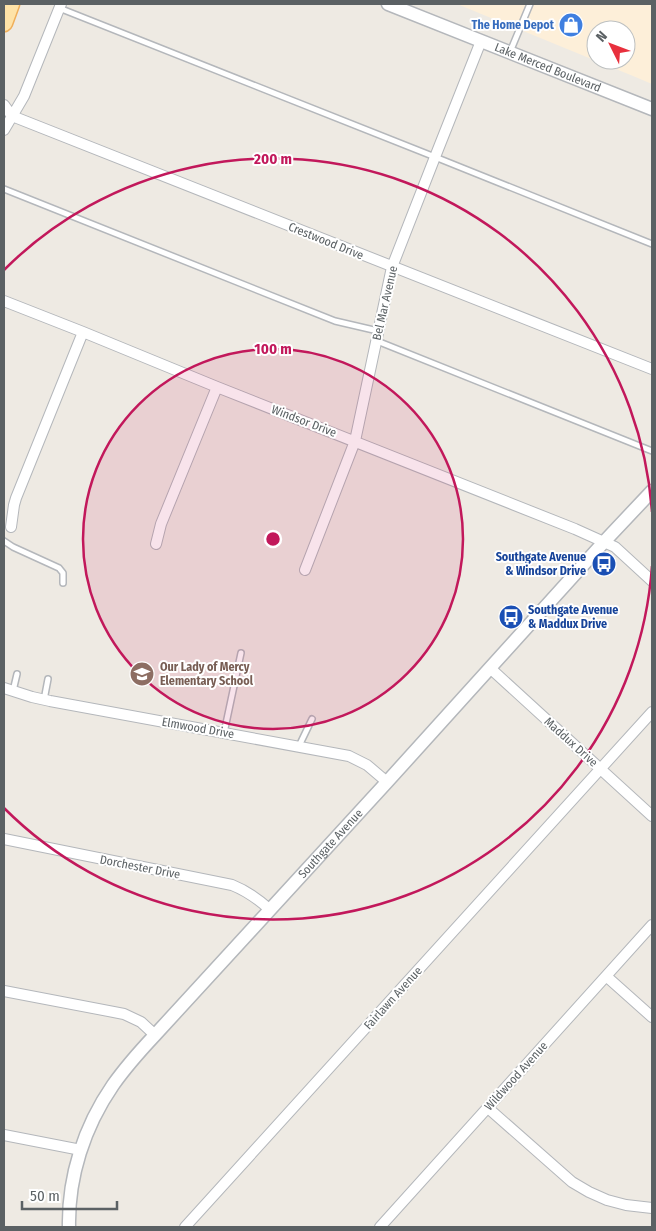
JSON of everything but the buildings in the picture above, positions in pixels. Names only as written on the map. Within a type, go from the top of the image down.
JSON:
[{"type":"main road","points":[[4,24],[11,4]]},
{"type":"street","name":"Lake Merced Boulevard","points":[[388,4],[652,109]]},
{"type":"street","points":[[4,130],[24,96],[60,6]]},
{"type":"street","name":"Bel Mar Avenue","points":[[304,570],[355,441],[392,267],[481,41]]},
{"type":"street","points":[[4,105],[12,116]]},
{"type":"street","name":"Crestwood Drive","points":[[12,116],[652,370]]},
{"type":"street","name":"Windsor Drive","points":[[4,301],[575,529],[615,547],[652,581]]},
{"type":"street","points":[[11,527],[16,498],[83,332]]},
{"type":"street","points":[[156,544],[161,524],[217,387]]},
{"type":"street","name":"Southgate Avenue","points":[[69,1227],[71,1191],[76,1165],[94,1117],[113,1086],[155,1035],[269,909],[603,543],[652,492]]},
{"type":"street","name":"Maddux Drive","points":[[490,668],[652,816]]},
{"type":"street","name":"Elmwood Drive","points":[[8,689],[44,700],[349,756],[367,765],[386,782]]},
{"type":"street","name":"Fairlawn Avenue","points":[[185,1227],[652,712]]},
{"type":"street","name":"Dorchester Drive","points":[[4,839],[232,885],[254,896],[269,909]]},
{"type":"street","name":"Wildwood Avenue","points":[[380,1227],[652,925]]},
{"type":"street","points":[[606,976],[652,1017]]},
{"type":"street","points":[[4,991],[124,1014],[141,1022],[155,1035]]},
{"type":"street","points":[[488,1108],[557,1170],[589,1192],[626,1205],[652,1208]]},
{"type":"street","points":[[4,1135],[81,1150]]},
{"type":"lane","points":[[510,52],[530,4]]},
{"type":"lane","points":[[60,6],[652,244]]},
{"type":"lane","points":[[4,189],[377,336],[652,451]]},
{"type":"lane","points":[[4,540],[13,547],[59,568],[63,573],[63,582]]},
{"type":"lane","points":[[224,733],[241,653]]},
{"type":"lane","points":[[8,689],[17,674]]},
{"type":"lane","points":[[44,700],[48,679]]},
{"type":"lane","points":[[299,747],[312,719]]},
{"type":"shaded area","name":"The Home Depot","points":[[457,4],[652,4],[652,84],[618,70],[636,70],[636,20],[586,20],[586,57]]},
{"type":"place","name":"The Home Depot","points":[[571,25]]},
{"type":"place","name":"Southgate Avenue & Windsor Drive","points":[[604,564]]},
{"type":"place","name":"Southgate Avenue & Maddux Drive","points":[[511,617]]},
{"type":"place","name":"Our Lady of Mercy Elementary School","points":[[142,674]]}]
